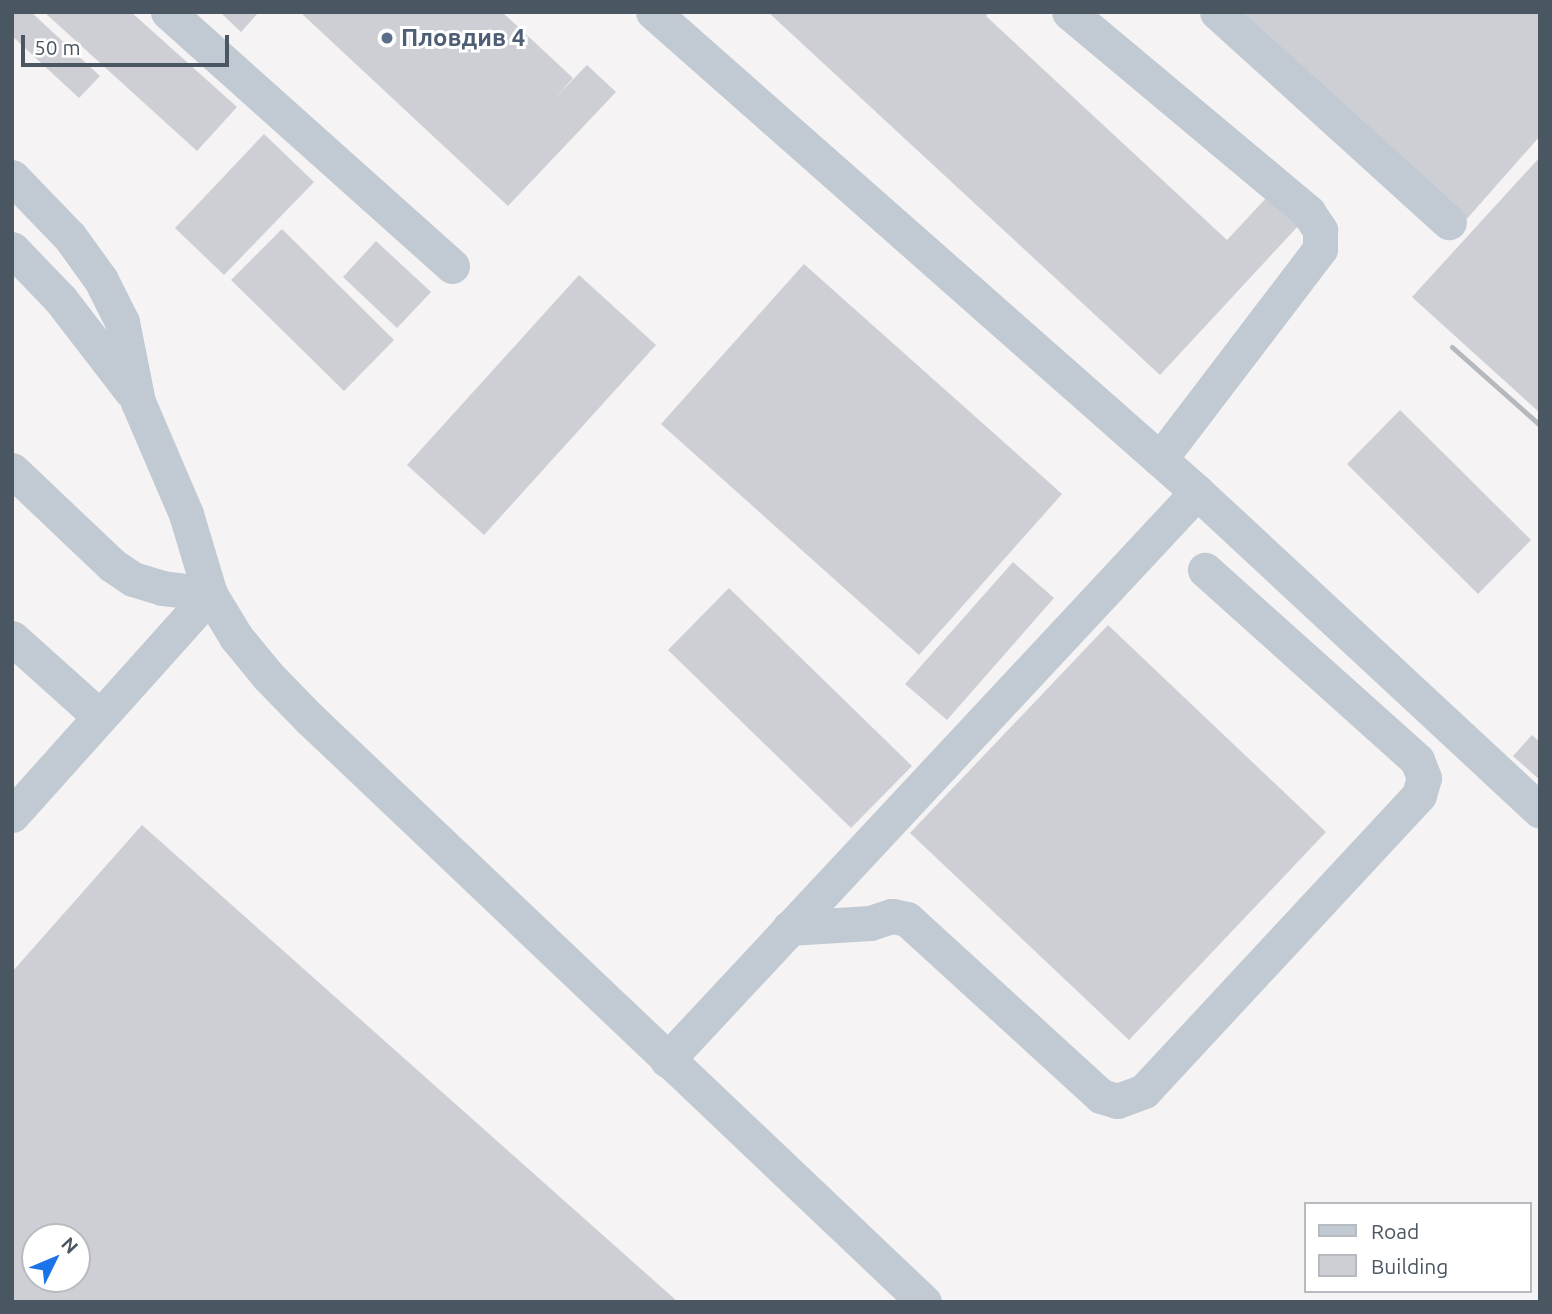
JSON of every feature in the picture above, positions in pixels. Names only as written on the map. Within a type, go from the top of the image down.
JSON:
[{"type":"street","points":[[168,12],[452,266]]},
{"type":"street","points":[[653,12],[1197,492],[1540,811]]},
{"type":"street","points":[[1069,12],[1308,212],[1320,230],[1320,249],[1160,459]]},
{"type":"street","points":[[1217,12],[1449,222]]},
{"type":"street","points":[[12,177],[71,236],[101,280],[122,322],[138,402],[186,514],[210,594],[236,637],[268,676],[667,1060],[924,1302]]},
{"type":"street","points":[[12,249],[61,300],[138,402]]},
{"type":"street","points":[[12,470],[112,565],[133,579],[162,588],[210,594]]},
{"type":"street","points":[[667,1060],[1197,492]]},
{"type":"street","points":[[789,928],[870,923],[891,916],[907,919],[1101,1096],[1118,1101],[1144,1091],[1419,795],[1424,778],[1417,760],[1205,570]]},
{"type":"street","points":[[12,815],[210,594]]},
{"type":"street","points":[[12,638],[99,716]]},
{"type":"building","points":[[12,12],[31,12],[100,76],[79,98],[12,36]]},
{"type":"building","points":[[44,12],[131,12],[237,107],[197,151]]},
{"type":"building","points":[[220,12],[259,12],[241,32]]},
{"type":"building","points":[[300,12],[502,12],[573,78],[555,98],[587,65],[616,92],[508,206]]},
{"type":"building","points":[[768,12],[990,12],[986,16],[1227,240],[1268,196],[1299,225],[1160,375]]},
{"type":"building","points":[[1228,12],[1540,12],[1540,136],[1465,221]]},
{"type":"building","points":[[264,134],[314,182],[224,275],[175,228]]},
{"type":"building","points":[[1540,157],[1540,413],[1412,297]]},
{"type":"building","points":[[282,229],[394,340],[344,391],[231,280]]},
{"type":"building","points":[[376,241],[431,292],[397,328],[343,277]]},
{"type":"building","points":[[804,264],[1062,494],[919,655],[661,424]]},
{"type":"building","points":[[579,275],[656,345],[484,535],[407,465]]},
{"type":"building","points":[[1400,410],[1531,540],[1478,594],[1347,464]]},
{"type":"building","points":[[1013,562],[1054,598],[947,720],[905,684]]},
{"type":"building","points":[[729,588],[912,766],[851,828],[668,650]]},
{"type":"building","points":[[1108,625],[1326,832],[1129,1040],[910,833]]},
{"type":"building","points":[[1532,735],[1540,742],[1540,780],[1513,756]]},
{"type":"building","points":[[142,825],[678,1302],[12,1302],[12,972]]},
{"type":"railway","points":[[1452,347],[1540,425]]},
{"type":"place","name":"Пловдив 4","points":[[387,38]]}]
